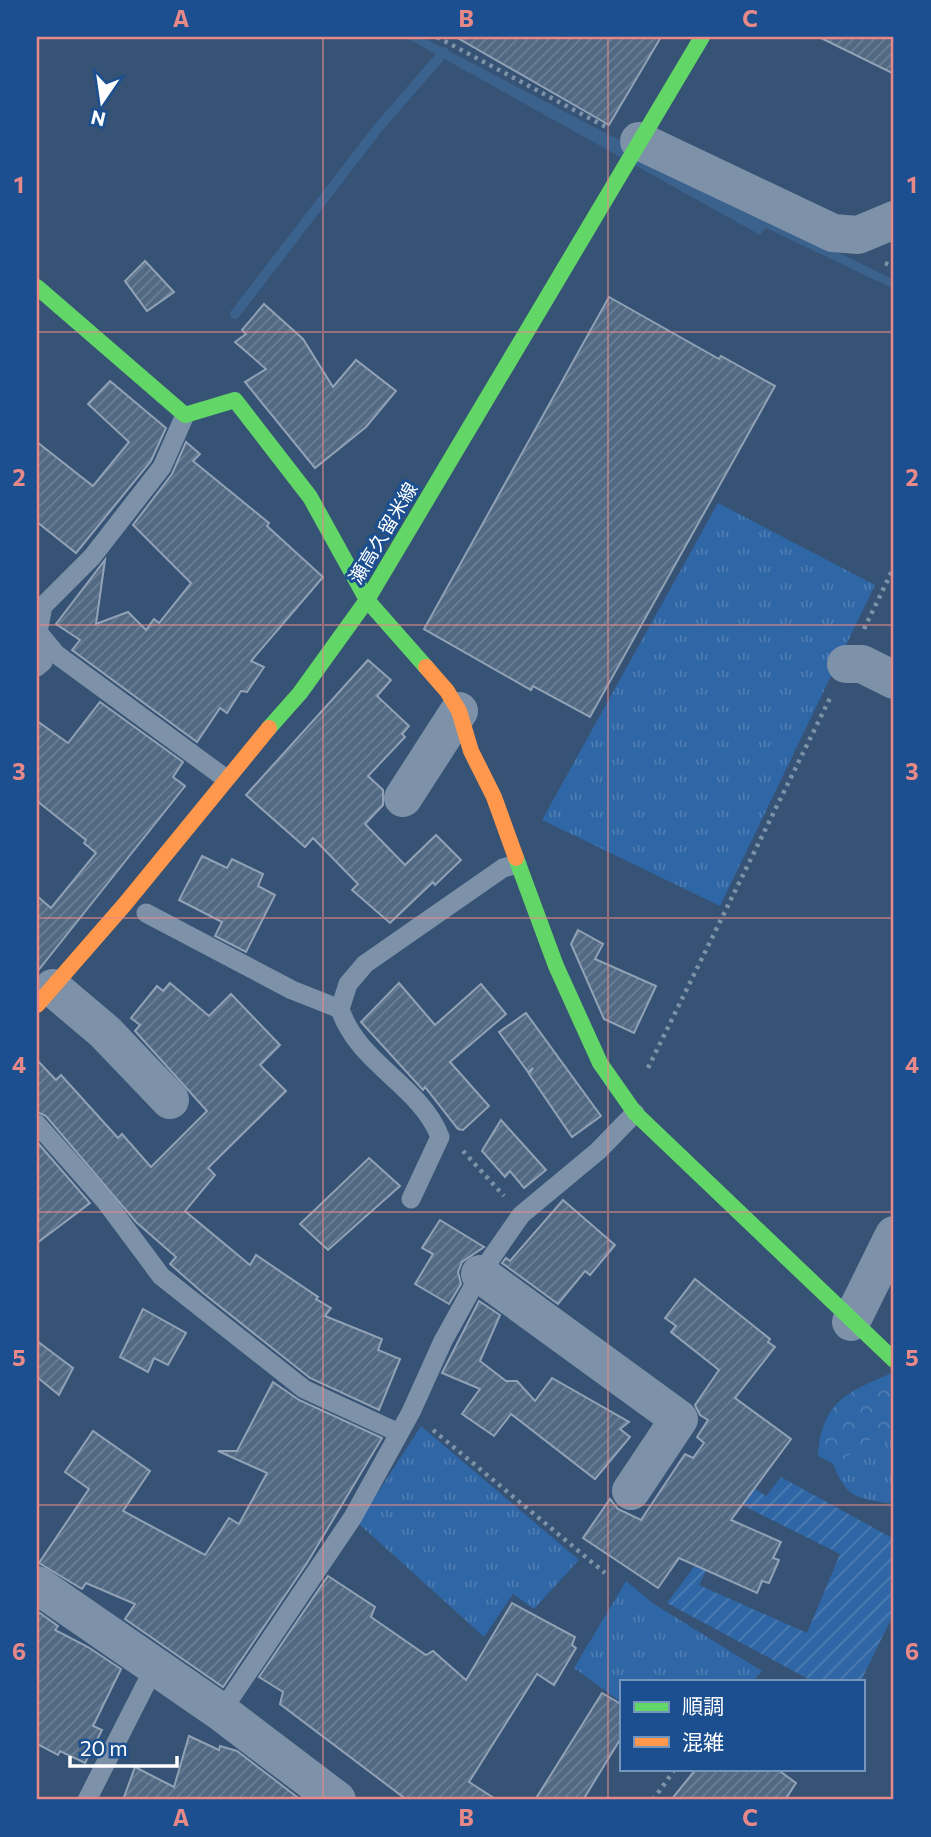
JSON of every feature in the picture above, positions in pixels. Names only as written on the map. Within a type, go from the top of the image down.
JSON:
[{"type":"street","name":"瀬高久留米線","points":[[45,997],[125,904],[225,778],[300,693],[367,600],[702,37]]},
{"type":"street","points":[[639,141],[833,233],[858,235],[894,220]]},
{"type":"street","points":[[37,287],[185,415],[236,400],[310,497],[367,600],[447,691],[459,711],[471,751],[494,797],[556,965],[600,1063],[632,1109],[851,1322],[894,1360]]},
{"type":"street","points":[[846,664],[862,664],[894,680]]},
{"type":"street","points":[[403,798],[459,711]]},
{"type":"street","points":[[45,997],[105,1032],[170,1100]]},
{"type":"street","points":[[851,1322],[894,1236]]},
{"type":"street","points":[[480,1275],[679,1419],[631,1491]]},
{"type":"street","points":[[37,1585],[222,1712],[337,1800]]},
{"type":"lane","points":[[185,415],[162,467],[92,557],[43,606],[38,632],[56,654],[225,778]]},
{"type":"lane","points":[[37,667],[43,662],[48,645]]},
{"type":"lane","points":[[411,1199],[440,1137],[432,1116],[362,1050],[345,1023],[340,1009],[348,984],[365,964],[503,868],[517,864]]},
{"type":"lane","points":[[146,913],[292,990],[340,1009]]},
{"type":"lane","points":[[222,1712],[353,1517],[411,1412],[443,1341],[480,1275],[522,1215],[598,1152],[632,1109]]},
{"type":"lane","points":[[37,1124],[106,1202],[161,1276],[304,1389],[399,1433]]},
{"type":"lane","points":[[87,1800],[155,1666]]},
{"type":"path","points":[[437,37],[639,141]]},
{"type":"path","points":[[632,1109],[894,566]]},
{"type":"path","points":[[432,1116],[522,1215]]},
{"type":"path","points":[[411,1412],[605,1573]]},
{"type":"path","points":[[653,1800],[674,1770]]},
{"type":"green space","points":[[718,503],[875,585],[720,906],[542,820]]},
{"type":"green space","points":[[894,1372],[894,1435],[878,1434],[836,1465],[818,1456],[825,1422],[841,1400],[851,1392]]},
{"type":"green space","points":[[876,1425],[894,1429],[894,1504],[858,1497],[851,1493],[840,1480],[829,1455]]},
{"type":"green space","points":[[421,1426],[579,1560],[534,1609],[513,1594],[484,1637],[358,1523]]},
{"type":"green space","points":[[781,1477],[894,1539],[894,1613],[861,1680],[810,1680],[667,1603],[738,1508],[699,1585],[807,1633],[840,1554],[742,1505],[754,1488],[766,1496]]},
{"type":"green space","points":[[626,1581],[654,1604],[762,1671],[754,1680],[620,1680],[620,1701],[574,1668]]},
{"type":"shaded area","points":[[405,37],[422,37],[772,220],[894,280],[894,289],[766,228],[760,235]]},
{"type":"building","points":[[456,37],[661,37],[609,125]]},
{"type":"building","points":[[819,37],[894,37],[894,74]]},
{"type":"building","points":[[145,261],[174,292],[147,311],[125,281]]},
{"type":"building","points":[[609,297],[719,359],[721,356],[775,386],[590,717],[533,686],[531,690],[424,629]]},
{"type":"building","points":[[264,304],[303,339],[333,387],[356,360],[396,391],[366,427],[315,468],[245,382],[266,369],[235,342],[246,334],[242,330]]},
{"type":"building","points":[[110,381],[166,428],[151,461],[76,553],[37,522],[37,442],[93,486],[129,442],[88,404]]},
{"type":"building","points":[[186,442],[200,454],[193,461],[269,523],[267,526],[323,577],[251,661],[264,667],[247,692],[241,691],[227,713],[220,708],[197,742],[72,650],[80,640],[56,624],[105,560],[96,624],[128,612],[146,630],[154,619],[159,623],[191,583],[133,525],[172,474]]},
{"type":"building","points":[[368,660],[391,680],[377,696],[409,726],[402,734],[405,737],[368,776],[383,790],[383,805],[365,824],[405,865],[436,835],[461,860],[435,885],[433,882],[390,923],[352,890],[358,884],[313,838],[305,847],[246,795]]},
{"type":"building","points":[[100,702],[183,762],[173,777],[185,786],[37,972],[37,896],[51,908],[96,853],[84,843],[86,840],[37,801],[37,721],[68,743]]},
{"type":"building","points":[[202,856],[227,868],[232,859],[263,874],[258,886],[275,895],[246,952],[215,936],[222,922],[179,900]]},
{"type":"building","points":[[578,930],[603,944],[595,959],[656,986],[634,1033],[604,1019],[571,944]]},
{"type":"building","points":[[170,983],[209,1016],[231,994],[280,1045],[260,1065],[286,1091],[208,1168],[215,1175],[185,1211],[250,1265],[256,1255],[318,1297],[316,1299],[331,1308],[325,1316],[382,1339],[378,1350],[400,1359],[379,1410],[310,1378],[203,1293],[170,1264],[176,1257],[136,1222],[46,1116],[37,1112],[37,1060],[56,1080],[61,1075],[118,1138],[122,1134],[151,1167],[207,1111],[135,1031],[140,1025],[131,1018],[157,986],[163,991]]},
{"type":"building","points":[[399,983],[435,1025],[481,984],[506,1014],[450,1062],[489,1106],[463,1130],[458,1129],[425,1087],[423,1090],[361,1022]]},
{"type":"building","points":[[526,1013],[601,1116],[572,1137],[529,1074],[533,1068],[528,1072],[499,1032]]},
{"type":"building","points":[[501,1120],[546,1170],[524,1188],[510,1171],[505,1177],[482,1151]]},
{"type":"building","points":[[37,1142],[90,1203],[37,1243]]},
{"type":"building","points":[[369,1158],[400,1186],[328,1250],[300,1224]]},
{"type":"building","points":[[563,1200],[615,1245],[590,1275],[585,1271],[558,1304],[502,1263],[506,1258],[510,1261]]},
{"type":"building","points":[[440,1220],[484,1247],[462,1262],[458,1272],[461,1284],[449,1304],[415,1284],[433,1254],[422,1248]]},
{"type":"building","points":[[695,1279],[770,1339],[768,1342],[775,1347],[735,1398],[791,1439],[731,1520],[781,1542],[773,1558],[779,1560],[769,1583],[762,1581],[757,1593],[679,1558],[658,1588],[583,1538],[610,1499],[618,1509],[641,1520],[685,1454],[693,1458],[704,1443],[697,1437],[708,1420],[700,1415],[695,1405],[719,1370],[671,1332],[676,1326],[665,1318]]},
{"type":"building","points":[[479,1301],[500,1315],[480,1361],[506,1381],[517,1381],[535,1401],[552,1378],[629,1422],[620,1429],[630,1437],[595,1479],[511,1414],[494,1436],[462,1414],[480,1389],[442,1373]]},
{"type":"building","points":[[143,1309],[186,1333],[168,1365],[154,1358],[148,1372],[120,1357]]},
{"type":"building","points":[[37,1341],[73,1368],[59,1395],[37,1377]]},
{"type":"building","points":[[273,1382],[299,1400],[382,1438],[307,1563],[223,1687],[125,1619],[135,1604],[86,1583],[82,1589],[39,1563],[89,1489],[65,1472],[93,1431],[150,1471],[123,1511],[205,1555],[229,1518],[239,1524],[267,1473],[218,1451],[237,1451]]},
{"type":"building","points":[[328,1576],[375,1607],[371,1617],[426,1655],[433,1651],[466,1680],[512,1603],[575,1637],[572,1645],[576,1648],[554,1685],[537,1674],[469,1782],[497,1800],[407,1800],[280,1704],[283,1692],[259,1677]]},
{"type":"building","points":[[37,1611],[58,1626],[55,1630],[88,1647],[121,1669],[93,1726],[102,1730],[85,1763],[60,1751],[58,1755],[37,1744]]},
{"type":"building","points":[[602,1693],[620,1703],[620,1740],[583,1800],[535,1800]]},
{"type":"building","points":[[189,1736],[219,1750],[220,1746],[237,1751],[301,1800],[123,1800],[135,1767],[174,1787]]},
{"type":"building","points":[[695,1770],[778,1770],[796,1783],[785,1800],[671,1800]]},
{"type":"waterway","points":[[235,314],[378,128],[444,52]]},
{"type":"traffic: fast","points":[[269,728],[300,693],[367,600],[702,37]]},
{"type":"traffic: fast","points":[[37,287],[185,415],[235,400],[310,497],[367,600],[426,667]]},
{"type":"traffic: fast","points":[[516,858],[556,966],[600,1063],[635,1113],[894,1360]]},
{"type":"traffic: slow","points":[[426,667],[447,691],[459,711],[471,751],[494,797],[516,858]]},
{"type":"traffic: slow","points":[[37,1005],[125,904],[269,728]]}]
